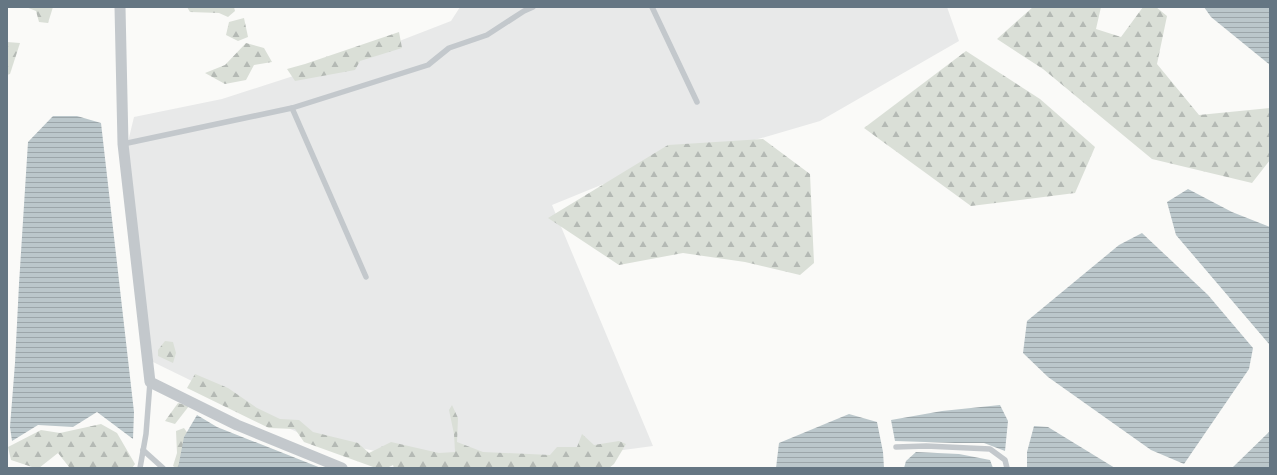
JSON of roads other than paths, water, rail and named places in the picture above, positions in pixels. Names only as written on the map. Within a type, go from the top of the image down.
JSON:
[{"type":"street","points":[[120,7],[122,144],[150,382],[237,425],[342,468]]},
{"type":"lane","points":[[122,144],[292,108],[428,65],[449,48],[487,35],[524,11],[533,7]]},
{"type":"lane","points":[[652,7],[697,102]]},
{"type":"lane","points":[[292,108],[366,277]]},
{"type":"lane","points":[[140,468],[146,434],[150,382]]},
{"type":"lane","points":[[896,447],[926,446],[990,449],[1005,460],[1007,468]]},
{"type":"lane","points":[[143,450],[163,468]]}]
